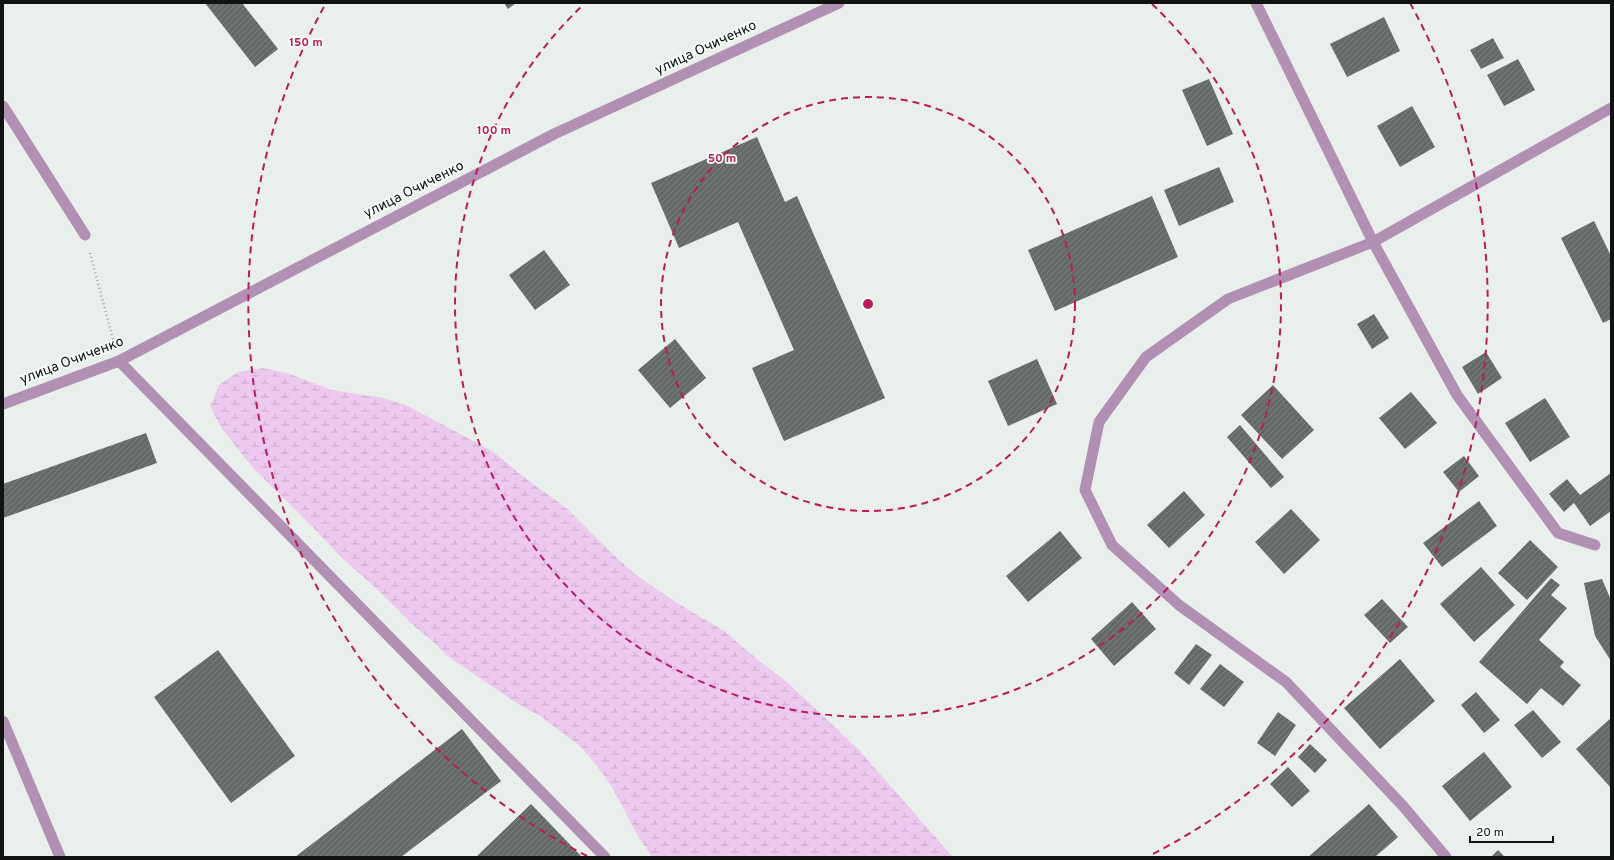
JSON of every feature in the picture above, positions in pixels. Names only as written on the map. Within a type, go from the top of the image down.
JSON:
[{"type":"street","name":"улица Очиченко","points":[[3,404],[118,361],[554,134],[839,3]]},
{"type":"street","points":[[1256,3],[1372,242],[1457,395],[1558,533],[1595,545]]},
{"type":"street","points":[[3,106],[85,235]]},
{"type":"street","points":[[1446,857],[1403,806],[1286,682],[1179,605],[1112,545],[1085,490],[1099,422],[1146,357],[1228,299],[1372,242],[1611,108]]},
{"type":"street","points":[[118,361],[604,857]]},
{"type":"street","points":[[3,721],[60,857]]},
{"type":"path","points":[[85,235],[118,361]]},
{"type":"green space","points":[[262,368],[287,373],[332,390],[383,398],[406,405],[492,451],[566,508],[636,575],[677,603],[724,631],[787,682],[858,749],[953,857],[652,857],[638,836],[612,787],[580,746],[540,716],[518,704],[450,658],[341,557],[253,468],[223,430],[210,407],[219,385],[238,372]]},
{"type":"building","points":[[205,3],[242,3],[278,49],[255,67]]},
{"type":"building","points":[[504,3],[516,3],[508,9]]},
{"type":"building","points":[[1384,17],[1400,51],[1347,77],[1330,44]]},
{"type":"building","points":[[1493,38],[1504,58],[1481,69],[1470,50]]},
{"type":"building","points":[[1518,59],[1535,90],[1504,106],[1487,75]]},
{"type":"building","points":[[1209,79],[1233,134],[1207,146],[1182,90]]},
{"type":"building","points":[[1412,106],[1435,147],[1400,167],[1377,126]]},
{"type":"building","points":[[757,137],[785,202],[797,196],[885,398],[784,441],[752,368],[794,350],[738,222],[679,248],[651,183]]},
{"type":"building","points":[[1219,167],[1234,202],[1179,226],[1164,190]]},
{"type":"building","points":[[1152,196],[1178,257],[1055,311],[1028,250]]},
{"type":"building","points":[[1594,221],[1611,256],[1611,319],[1603,323],[1561,238]]},
{"type":"building","points":[[544,250],[570,285],[535,310],[509,275]]},
{"type":"building","points":[[1374,314],[1389,338],[1372,349],[1357,324]]},
{"type":"building","points":[[675,339],[706,378],[670,408],[638,370]]},
{"type":"building","points":[[1486,352],[1502,378],[1478,394],[1462,367]]},
{"type":"building","points":[[1037,359],[1057,404],[1008,426],[988,381]]},
{"type":"building","points":[[1273,385],[1314,430],[1282,459],[1241,415]]},
{"type":"building","points":[[1411,392],[1437,423],[1405,449],[1379,418]]},
{"type":"building","points":[[1545,398],[1570,437],[1530,462],[1505,423]]},
{"type":"building","points":[[1240,425],[1284,477],[1271,488],[1227,437]]},
{"type":"building","points":[[146,433],[157,463],[3,518],[3,484]]},
{"type":"building","points":[[1464,456],[1479,476],[1459,492],[1443,472]]},
{"type":"building","points":[[1611,473],[1611,511],[1590,526],[1574,503],[1564,512],[1549,494],[1567,479],[1580,495]]},
{"type":"building","points":[[1184,491],[1205,515],[1169,548],[1147,525]]},
{"type":"building","points":[[1479,501],[1497,526],[1442,567],[1423,543]]},
{"type":"building","points":[[1291,509],[1320,540],[1284,574],[1255,542]]},
{"type":"building","points":[[1060,531],[1082,558],[1028,602],[1006,576]]},
{"type":"building","points":[[1530,540],[1558,567],[1527,600],[1498,573]]},
{"type":"building","points":[[1481,567],[1515,605],[1474,642],[1440,604]]},
{"type":"building","points":[[1551,578],[1560,585],[1551,595],[1567,608],[1539,640],[1564,662],[1560,667],[1581,685],[1563,706],[1541,688],[1527,704],[1479,662]]},
{"type":"building","points":[[1602,579],[1611,600],[1611,661],[1595,636],[1584,583]]},
{"type":"building","points":[[1382,599],[1408,627],[1390,643],[1364,615]]},
{"type":"building","points":[[1132,602],[1156,629],[1114,666],[1091,639]]},
{"type":"building","points":[[1196,644],[1212,655],[1189,685],[1174,673]]},
{"type":"building","points":[[218,650],[295,756],[231,803],[154,697]]},
{"type":"building","points":[[1400,659],[1435,701],[1380,749],[1344,708]]},
{"type":"building","points":[[1220,664],[1244,682],[1224,707],[1200,689]]},
{"type":"building","points":[[1476,692],[1500,720],[1484,733],[1461,705]]},
{"type":"building","points":[[1533,710],[1561,742],[1542,758],[1514,725]]},
{"type":"building","points":[[1278,712],[1296,725],[1275,756],[1257,743]]},
{"type":"building","points":[[1611,718],[1611,788],[1576,749]]},
{"type":"building","points":[[462,729],[501,781],[401,857],[295,857]]},
{"type":"building","points":[[1310,744],[1327,760],[1315,773],[1298,757]]},
{"type":"building","points":[[1484,752],[1512,787],[1470,821],[1442,786]]},
{"type":"building","points":[[1288,767],[1310,791],[1292,807],[1270,784]]},
{"type":"building","points":[[531,804],[582,857],[476,857]]},
{"type":"building","points":[[1369,804],[1398,837],[1375,857],[1308,857]]},
{"type":"building","points":[[1498,850],[1505,857],[1491,857]]}]
